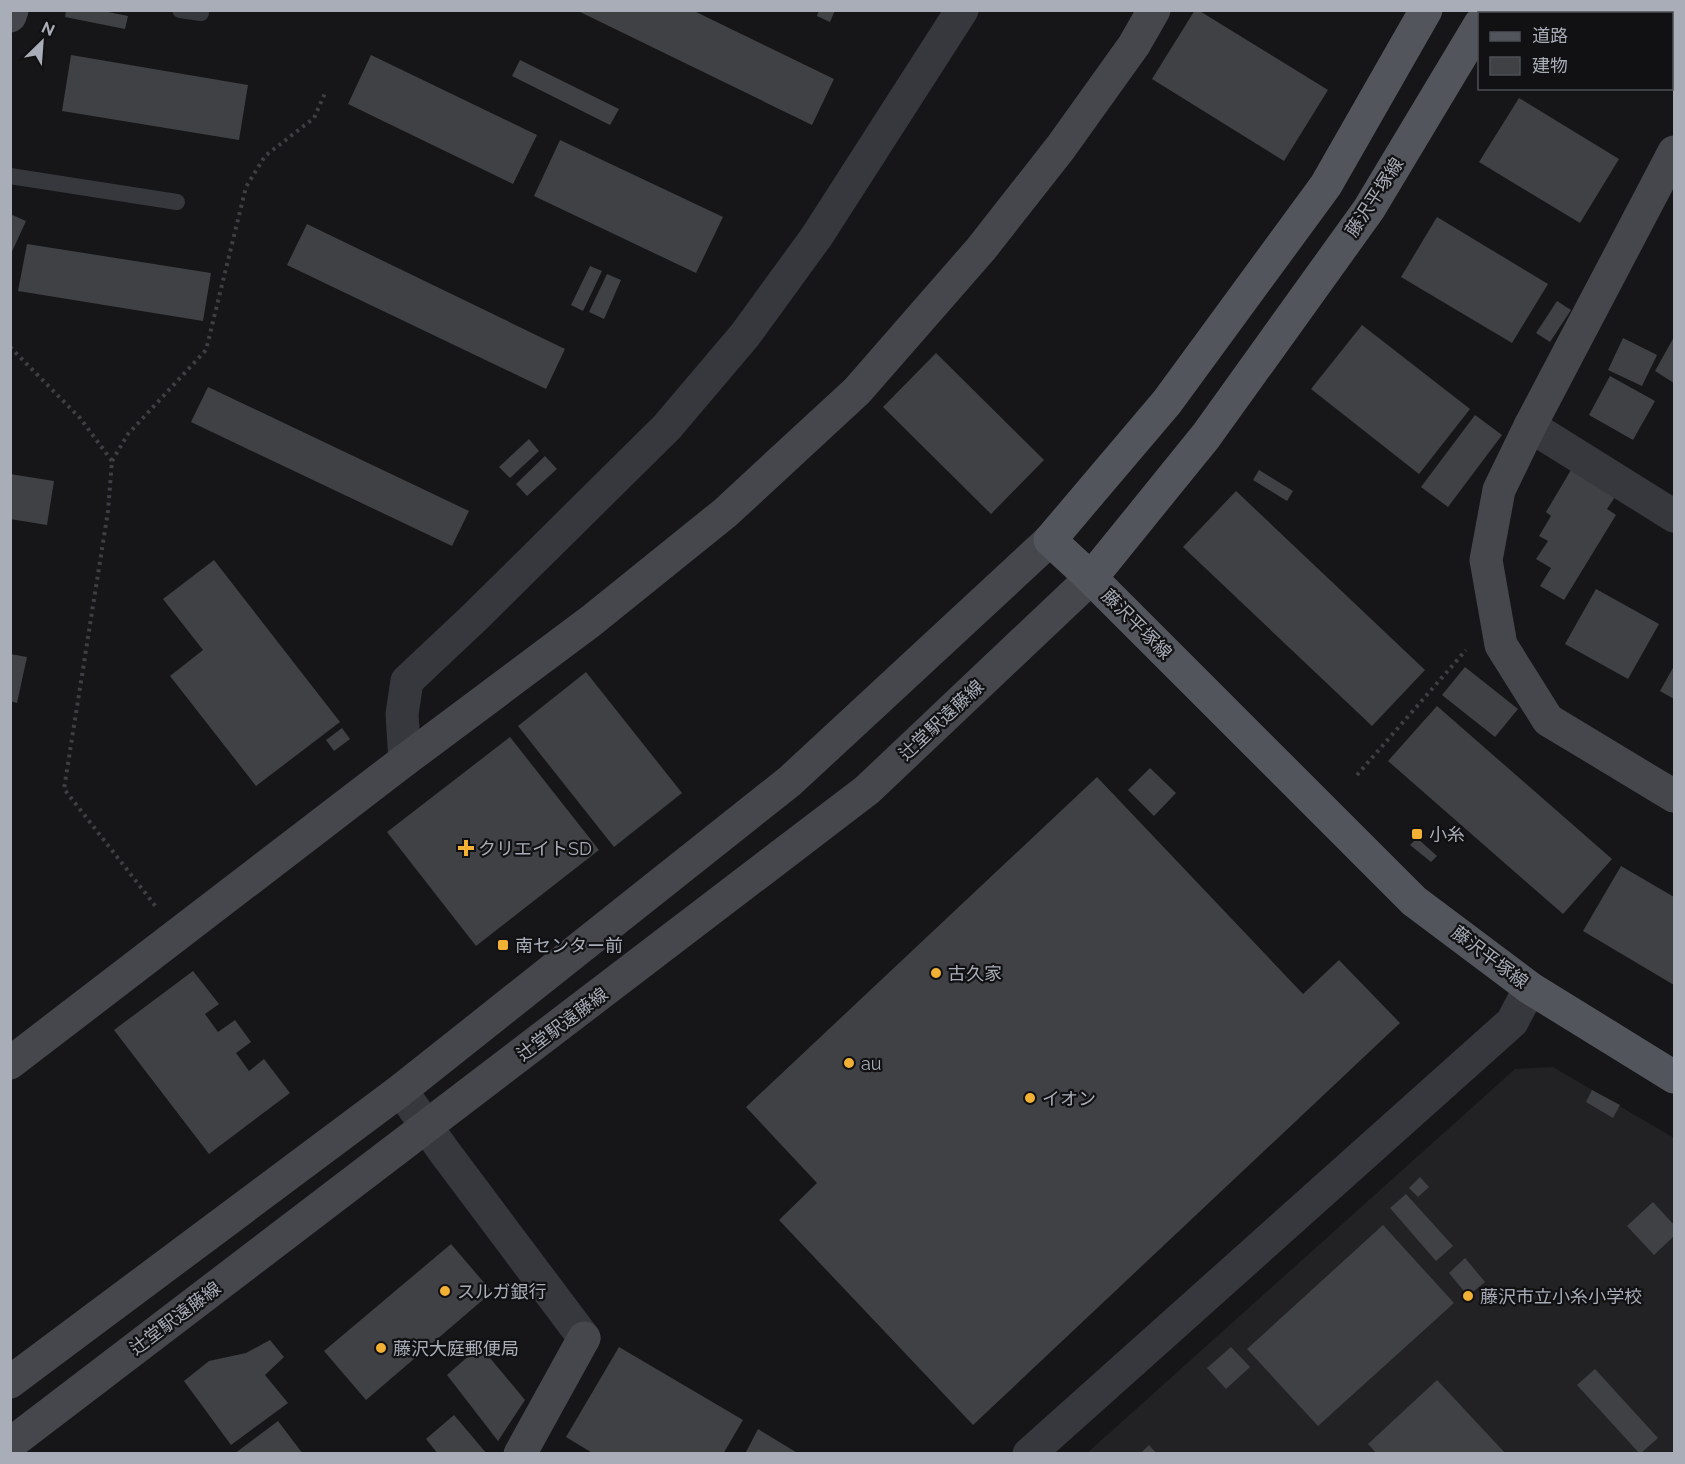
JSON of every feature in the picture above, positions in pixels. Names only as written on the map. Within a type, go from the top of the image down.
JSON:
[{"type":"main road","points":[[1091,578],[1050,540],[1167,402],[1326,185],[1426,10]]},
{"type":"main road","name":"藤沢平塚線","points":[[1478,26],[1369,209],[1206,436],[1091,578],[1414,901],[1530,988],[1674,1077]]},
{"type":"street","points":[[10,16],[12,10]]},
{"type":"street","points":[[405,760],[402,714],[407,681],[667,427],[745,334],[817,236],[962,10]]},
{"type":"street","points":[[10,1063],[405,760],[591,621],[716,520],[857,391],[981,249],[1061,147],[1134,45],[1154,10]]},
{"type":"street","points":[[1674,152],[1530,426],[1499,490],[1485,560],[1501,645],[1548,720],[1674,796]]},
{"type":"street","points":[[1530,426],[1674,516]]},
{"type":"street","points":[[10,1382],[401,1090],[790,781],[1050,540]]},
{"type":"street","name":"辻堂駅遠藤線","points":[[10,1444],[867,790],[1091,578]]},
{"type":"street","points":[[1029,1454],[1512,1022],[1530,988]]},
{"type":"street","points":[[401,1090],[584,1338],[520,1454]]},
{"type":"lane","points":[[180,10],[201,13]]},
{"type":"lane","points":[[10,176],[177,202]]},
{"type":"path","points":[[178,934],[64,789],[108,511],[112,461],[128,434],[206,350],[246,188],[265,156],[314,118],[326,92]]},
{"type":"path","points":[[10,347],[80,418],[112,461]]},
{"type":"path","points":[[1357,775],[1473,643]]},
{"type":"shaded area","name":"藤沢市立小糸小学校","points":[[1553,1067],[1674,1138],[1674,1453],[1086,1454],[1515,1069]]},
{"type":"building","points":[[66,10],[98,10],[128,16],[125,29],[65,17]]},
{"type":"building","points":[[576,10],[692,10],[834,79],[812,125]]},
{"type":"building","points":[[819,10],[835,10],[830,22],[817,16]]},
{"type":"building","points":[[1195,10],[1328,90],[1284,161],[1152,79]]},
{"type":"building","points":[[1566,10],[1650,10],[1653,12],[1565,12]]},
{"type":"building","points":[[1673,22],[1674,23],[1673,77]]},
{"type":"building","points":[[71,55],[248,85],[239,140],[62,111]]},
{"type":"building","points":[[371,55],[537,135],[513,184],[348,104]]},
{"type":"building","points":[[520,60],[619,109],[610,125],[512,76]]},
{"type":"building","points":[[1519,98],[1619,159],[1580,223],[1479,162]]},
{"type":"building","points":[[560,140],[723,217],[696,273],[534,196]]},
{"type":"building","points":[[10,214],[26,221],[10,256]]},
{"type":"building","points":[[1437,217],[1548,284],[1512,343],[1401,277]]},
{"type":"building","points":[[307,224],[565,349],[546,389],[287,265]]},
{"type":"building","points":[[27,244],[211,273],[203,321],[18,291]]},
{"type":"building","points":[[590,266],[602,271],[583,311],[571,305]]},
{"type":"building","points":[[607,274],[621,280],[604,319],[589,312]]},
{"type":"building","points":[[1557,301],[1571,310],[1550,342],[1536,333]]},
{"type":"building","points":[[1362,325],[1470,409],[1419,474],[1311,389]]},
{"type":"building","points":[[1674,337],[1674,383],[1655,371]]},
{"type":"building","points":[[1623,338],[1657,355],[1642,386],[1608,370]]},
{"type":"building","points":[[936,353],[1044,460],[991,514],[883,407]]},
{"type":"building","points":[[1610,376],[1655,401],[1633,440],[1589,415]]},
{"type":"building","points":[[208,387],[469,511],[452,546],[191,422]]},
{"type":"building","points":[[1475,415],[1502,435],[1448,507],[1421,487]]},
{"type":"building","points":[[529,439],[539,451],[510,478],[499,467]]},
{"type":"building","points":[[545,456],[557,469],[527,496],[516,484]]},
{"type":"building","points":[[1259,470],[1293,491],[1287,501],[1253,480]]},
{"type":"building","points":[[1571,470],[1615,497],[1607,509],[1616,515],[1564,600],[1540,586],[1551,568],[1536,559],[1548,541],[1539,536],[1551,516],[1546,512]]},
{"type":"building","points":[[10,474],[54,481],[47,525],[10,519]]},
{"type":"building","points":[[1236,491],[1425,670],[1372,726],[1183,547]]},
{"type":"building","points":[[214,560],[340,722],[256,786],[170,676],[203,650],[163,599]]},
{"type":"building","points":[[1596,589],[1659,624],[1628,679],[1565,644]]},
{"type":"building","points":[[10,654],[27,657],[17,703],[10,701]]},
{"type":"building","points":[[1674,666],[1674,699],[1660,691]]},
{"type":"building","points":[[1465,667],[1518,709],[1495,737],[1442,695]]},
{"type":"building","points":[[586,672],[682,793],[614,847],[518,726]]},
{"type":"building","points":[[1437,706],[1612,859],[1563,914],[1388,761]]},
{"type":"building","points":[[342,728],[350,739],[334,751],[326,740]]},
{"type":"building","points":[[510,737],[599,850],[476,946],[387,832]]},
{"type":"building","points":[[1150,768],[1176,793],[1154,816],[1128,790]]},
{"type":"building","points":[[1097,777],[1303,994],[1339,960],[1400,1023],[973,1425],[779,1220],[817,1183],[746,1107]]},
{"type":"building","points":[[1417,838],[1437,856],[1431,862],[1410,845]]},
{"type":"building","points":[[1621,866],[1674,897],[1674,985],[1583,931]]},
{"type":"building","points":[[193,971],[219,1004],[205,1014],[218,1032],[235,1020],[251,1042],[236,1053],[249,1071],[264,1059],[290,1093],[209,1154],[114,1030]]},
{"type":"building","points":[[1592,1090],[1620,1105],[1613,1118],[1586,1102]]},
{"type":"building","points":[[1420,1177],[1429,1187],[1418,1197],[1409,1188]]},
{"type":"building","points":[[1406,1194],[1453,1246],[1436,1261],[1390,1208]]},
{"type":"building","points":[[1653,1202],[1674,1225],[1674,1236],[1654,1255],[1627,1226]]},
{"type":"building","points":[[1383,1225],[1454,1303],[1318,1426],[1247,1349]]},
{"type":"building","points":[[451,1244],[492,1292],[366,1400],[324,1351]]},
{"type":"building","points":[[1465,1258],[1485,1282],[1468,1296],[1449,1273]]},
{"type":"building","points":[[270,1340],[284,1357],[265,1375],[288,1403],[231,1445],[184,1381],[209,1361],[246,1353]]},
{"type":"building","points":[[480,1346],[525,1400],[498,1441],[447,1375]]},
{"type":"building","points":[[619,1347],[743,1420],[723,1454],[594,1454],[566,1437]]},
{"type":"building","points":[[1231,1347],[1250,1367],[1226,1389],[1207,1368]]},
{"type":"building","points":[[1595,1369],[1658,1438],[1640,1454],[1577,1385]]},
{"type":"building","points":[[1437,1380],[1506,1454],[1377,1454],[1368,1444]]},
{"type":"building","points":[[454,1415],[487,1454],[438,1454],[426,1439]]},
{"type":"building","points":[[278,1421],[303,1454],[234,1454]]},
{"type":"building","points":[[758,1429],[799,1454],[745,1454]]},
{"type":"building","points":[[1149,1445],[1157,1454],[1140,1454]]},
{"type":"place","name":"小糸","points":[[1417,834]]},
{"type":"place","name":"クリエイトSD","points":[[466,848]]},
{"type":"place","name":"南センター前","points":[[503,945]]},
{"type":"place","name":"古久家","points":[[936,973]]},
{"type":"place","name":"au","points":[[849,1063]]},
{"type":"place","name":"イオン","points":[[1030,1098]]},
{"type":"place","name":"スルガ銀行","points":[[445,1291]]},
{"type":"place","name":"藤沢市立小糸小学校","points":[[1468,1296]]},
{"type":"place","name":"藤沢大庭郵便局","points":[[381,1348]]}]
